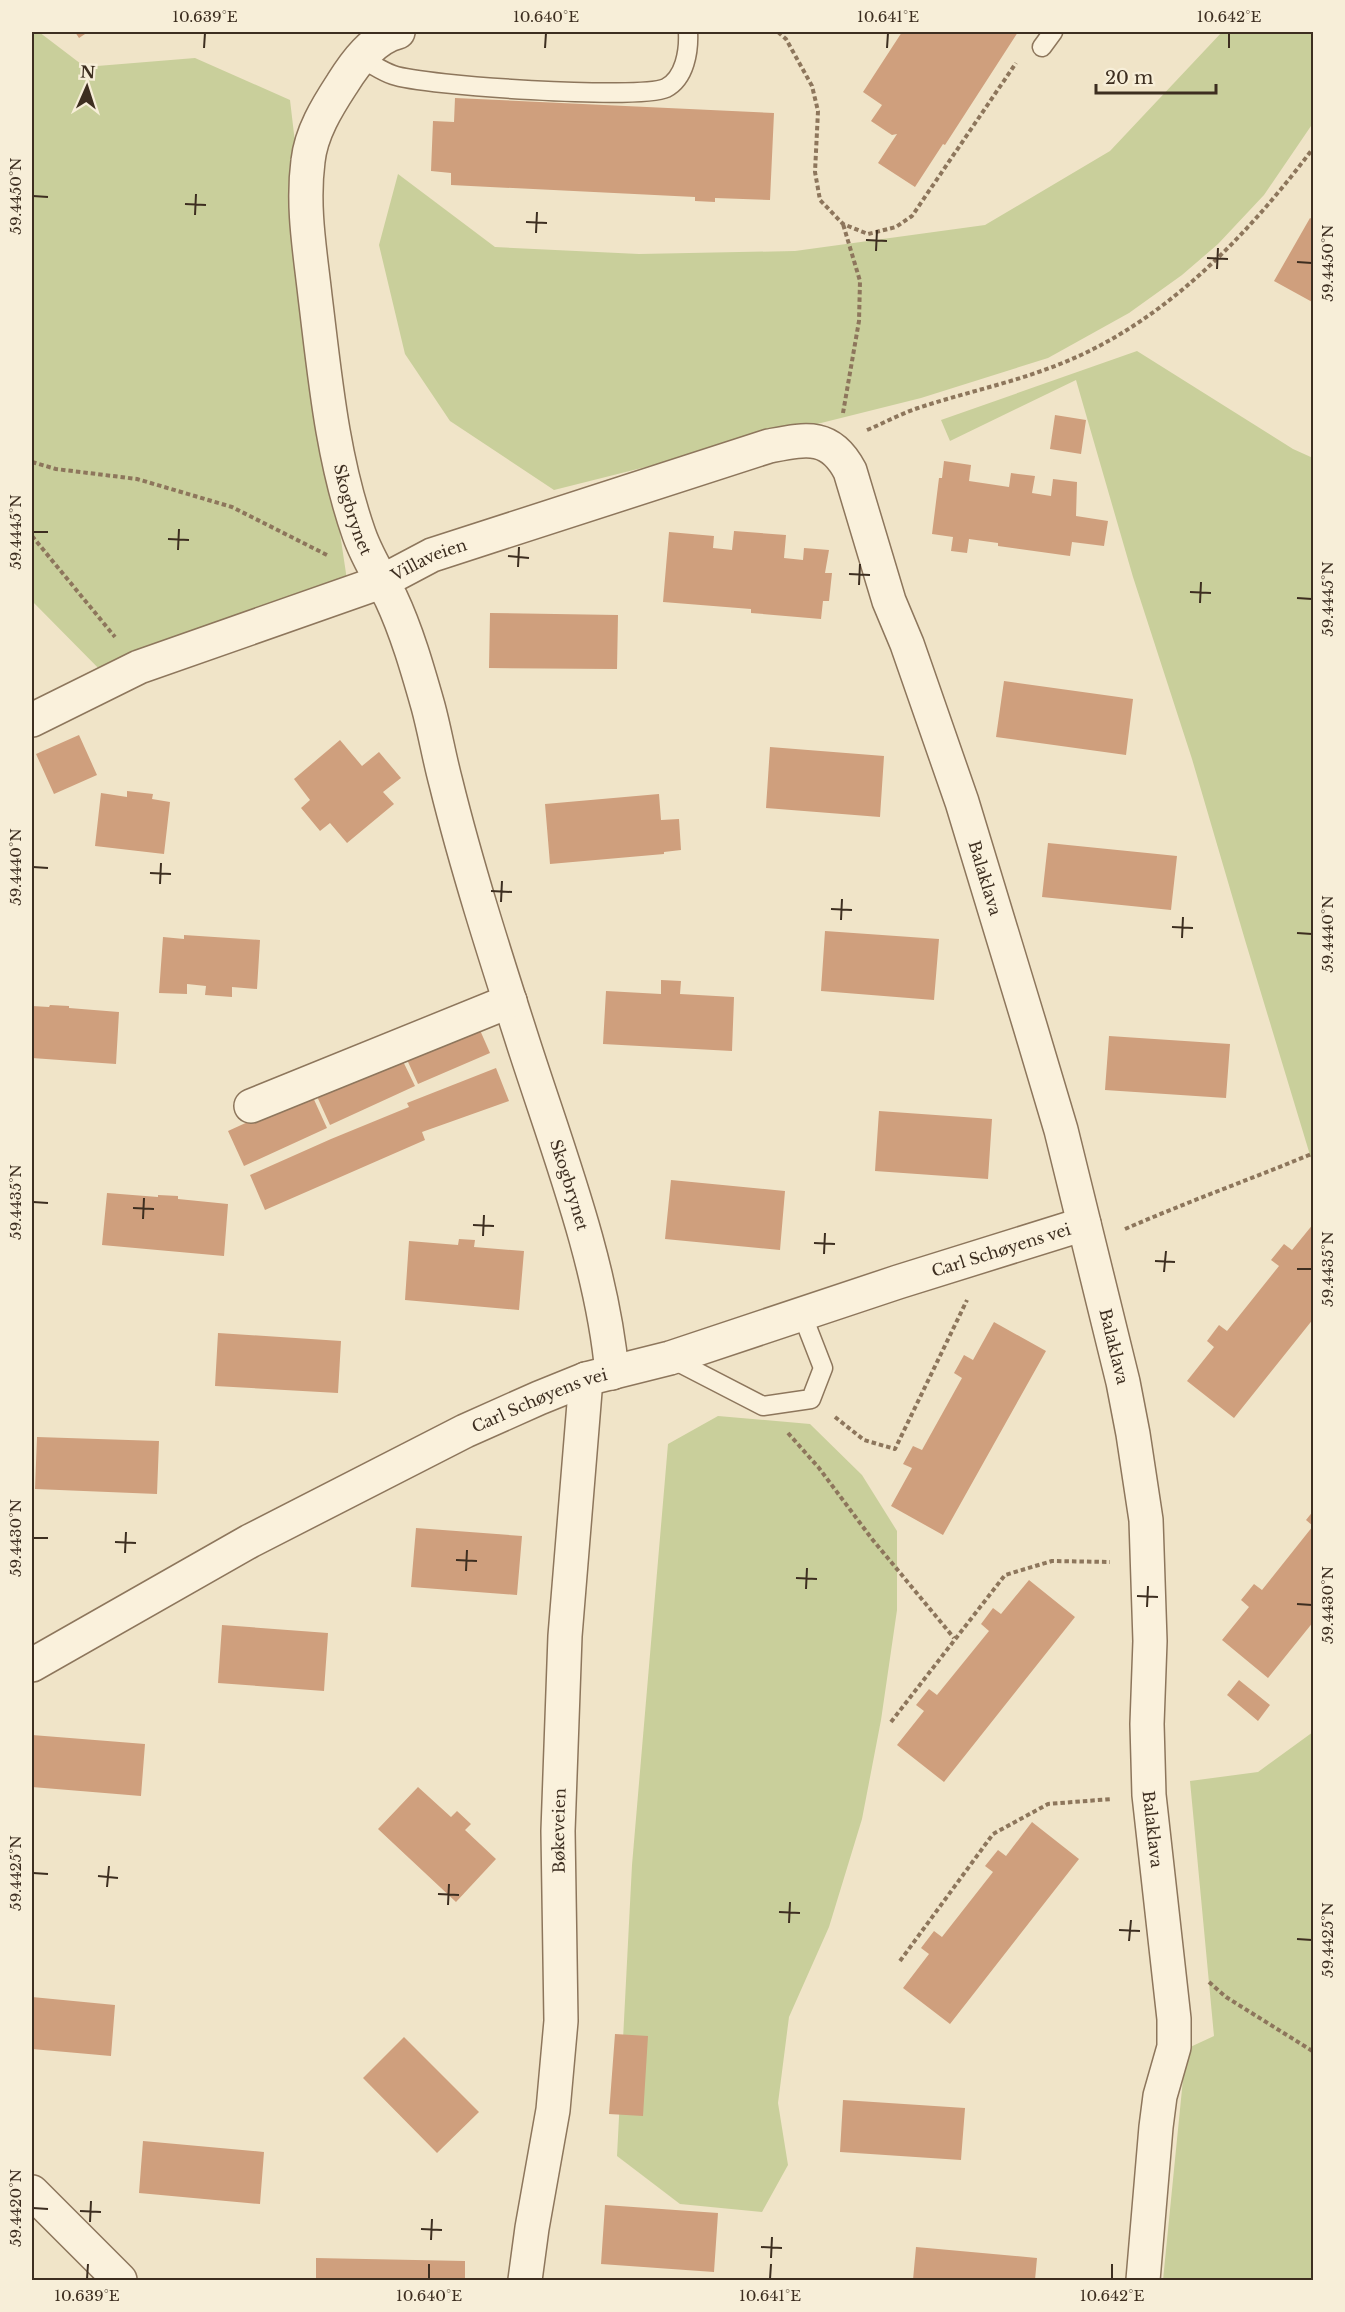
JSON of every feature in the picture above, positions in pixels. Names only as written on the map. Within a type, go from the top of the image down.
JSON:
[{"type":"street","name":"Skogbrynet","points":[[388,32],[360,58],[330,102],[316,132],[308,158],[304,200],[329,412],[339,464],[360,537],[391,598],[405,635],[428,707],[446,783],[479,902],[588,1245],[609,1340],[599,1376]]},
{"type":"street","name":"Villaveien","points":[[32,720],[139,667],[381,582],[432,555],[769,446],[812,440],[836,450]]},
{"type":"street","name":"Balaklava","points":[[836,450],[850,471],[889,601],[907,644],[962,802],[1058,1120],[1123,1382],[1133,1434],[1146,1520],[1148,1563],[1149,1795],[1173,1991],[1174,2047],[1160,2096],[1143,2280]]},
{"type":"street","points":[[251,1106],[510,1001]]},
{"type":"street","name":"Carl Schøyens vei","points":[[32,1665],[250,1541],[465,1431],[599,1376],[670,1358],[1084,1224]]},
{"type":"street","name":"Bøkeveien","points":[[525,2280],[553,2110],[561,2021],[558,1832],[565,1636],[599,1376]]},
{"type":"street","points":[[32,2192],[120,2280]]},
{"type":"lane","points":[[360,58],[392,75],[431,82],[593,93],[656,91],[668,87],[680,76],[688,45],[688,32]]},
{"type":"lane","points":[[1042,47],[1053,32]]},
{"type":"lane","points":[[670,1358],[763,1406],[812,1399],[823,1368],[802,1314]]},
{"type":"path","points":[[778,32],[786,39],[812,86],[819,111],[815,172],[820,200],[843,224],[868,234],[896,227],[912,216],[1018,60],[1042,47]]},
{"type":"path","points":[[836,450],[855,436],[916,409],[1015,380],[1066,362],[1143,320],[1194,279],[1256,219],[1314,147]]},
{"type":"path","points":[[836,450],[859,321],[860,281],[843,224]]},
{"type":"path","points":[[32,462],[56,469],[137,479],[232,507],[328,555]]},
{"type":"path","points":[[32,536],[139,667]]},
{"type":"path","points":[[1084,1224],[1107,1232],[1124,1230],[1188,1202],[1258,1177],[1314,1153]]},
{"type":"path","points":[[812,1399],[864,1440],[895,1449],[989,1253]]},
{"type":"path","points":[[763,1406],[819,1468],[872,1539],[954,1638]]},
{"type":"path","points":[[891,1722],[1005,1575],[1052,1561],[1148,1563]]},
{"type":"path","points":[[900,1961],[993,1834],[1048,1804],[1149,1795]]},
{"type":"path","points":[[1166,1944],[1226,1997],[1314,2052]]},
{"type":"green space","points":[[32,32],[39,32],[85,67],[195,58],[290,100],[296,151],[295,266],[320,400],[347,580],[112,682],[32,601]]},
{"type":"green space","points":[[1222,32],[1313,32],[1314,122],[1264,195],[1218,244],[1182,275],[1129,313],[1048,358],[921,398],[554,490],[450,421],[405,354],[379,245],[398,174],[495,247],[639,254],[795,251],[985,225],[1110,151]]},
{"type":"green space","points":[[1137,351],[1293,449],[1313,458],[1313,1165],[1192,759],[1133,577],[1076,380],[950,441],[941,420]]},
{"type":"green space","points":[[718,1416],[810,1424],[862,1475],[897,1531],[897,1610],[881,1720],[862,1819],[829,1927],[789,2017],[778,2103],[788,2165],[762,2212],[680,2204],[617,2156],[632,1865],[668,1444]]},
{"type":"green space","points":[[1313,1732],[1313,2280],[1163,2280],[1186,2049],[1214,2036],[1190,1781],[1258,1772]]},
{"type":"building","points":[[75,32],[88,32],[79,38]]},
{"type":"building","points":[[902,32],[1018,32],[915,187],[878,163],[897,134],[892,135],[871,121],[882,105],[863,92]]},
{"type":"building","points":[[455,98],[774,113],[770,200],[715,198],[715,202],[695,201],[695,197],[451,185],[451,173],[431,171],[433,121],[454,122]]},
{"type":"building","points":[[1310,218],[1314,220],[1314,303],[1274,281]]},
{"type":"building","points":[[1055,415],[1086,420],[1081,454],[1050,449]]},
{"type":"building","points":[[944,461],[971,465],[969,481],[1009,487],[1011,473],[1035,476],[1032,493],[1051,496],[1053,479],[1077,482],[1076,516],[1108,521],[1104,546],[1072,542],[1070,556],[998,546],[998,543],[969,539],[967,553],[951,551],[953,537],[932,534],[939,478],[942,478]]},
{"type":"building","points":[[734,531],[786,535],[784,558],[803,560],[804,548],[829,550],[825,573],[832,573],[829,601],[823,601],[821,619],[751,613],[751,609],[663,602],[669,532],[714,536],[713,548],[732,550]]},
{"type":"building","points":[[490,613],[618,615],[617,669],[489,668]]},
{"type":"building","points":[[1004,681],[1133,699],[1126,755],[996,737]]},
{"type":"building","points":[[79,735],[97,775],[54,794],[36,754]]},
{"type":"building","points":[[340,740],[362,766],[379,752],[401,778],[383,792],[394,804],[347,843],[330,823],[320,831],[301,808],[310,800],[294,779]]},
{"type":"building","points":[[770,747],[884,756],[880,817],[766,808]]},
{"type":"building","points":[[127,791],[153,794],[152,799],[170,802],[164,854],[95,846],[101,793],[127,797]]},
{"type":"building","points":[[659,794],[661,820],[679,819],[681,850],[664,852],[664,854],[550,864],[545,804]]},
{"type":"building","points":[[1048,843],[1177,856],[1171,910],[1042,897]]},
{"type":"building","points":[[825,931],[939,939],[934,1000],[821,991]]},
{"type":"building","points":[[184,935],[260,940],[257,989],[232,987],[232,997],[205,995],[206,986],[187,984],[187,994],[159,993],[163,937],[184,939]]},
{"type":"building","points":[[661,980],[681,981],[680,994],[734,997],[732,1051],[603,1044],[606,991],[661,994]]},
{"type":"building","points":[[50,1005],[119,1012],[116,1064],[32,1058],[32,1006],[49,1007]]},
{"type":"building","points":[[476,1021],[490,1053],[418,1084],[404,1053]]},
{"type":"building","points":[[1109,1036],[1230,1044],[1226,1098],[1105,1090]]},
{"type":"building","points":[[399,1053],[415,1086],[330,1125],[315,1092]]},
{"type":"building","points":[[496,1068],[509,1101],[422,1132],[425,1140],[265,1210],[250,1175],[409,1107],[407,1103]]},
{"type":"building","points":[[311,1093],[327,1128],[244,1166],[228,1131]]},
{"type":"building","points":[[879,1111],[992,1119],[988,1179],[875,1171]]},
{"type":"building","points":[[671,1180],[785,1191],[780,1250],[665,1239]]},
{"type":"building","points":[[107,1193],[158,1197],[158,1195],[178,1196],[178,1199],[228,1204],[224,1256],[102,1245]]},
{"type":"building","points":[[1314,1223],[1314,1318],[1234,1418],[1187,1381],[1214,1347],[1207,1341],[1219,1325],[1227,1331],[1279,1266],[1271,1260],[1284,1244],[1292,1250]]},
{"type":"building","points":[[459,1239],[475,1240],[474,1247],[524,1251],[519,1310],[405,1300],[409,1241],[458,1245]]},
{"type":"building","points":[[994,1322],[1046,1351],[943,1535],[891,1506],[912,1468],[903,1464],[913,1446],[922,1450],[962,1378],[954,1373],[964,1355],[973,1360]]},
{"type":"building","points":[[218,1333],[341,1341],[338,1393],[215,1386]]},
{"type":"building","points":[[37,1437],[159,1441],[157,1494],[35,1489]]},
{"type":"building","points":[[1314,1510],[1314,1621],[1268,1678],[1222,1640],[1249,1607],[1241,1600],[1254,1584],[1262,1590],[1313,1526],[1306,1520]]},
{"type":"building","points":[[416,1528],[522,1536],[517,1595],[411,1587]]},
{"type":"building","points":[[1029,1580],[1075,1617],[944,1782],[897,1745],[924,1711],[916,1705],[929,1689],[937,1695],[989,1631],[981,1624],[993,1608],[1001,1614]]},
{"type":"building","points":[[222,1625],[328,1633],[324,1691],[218,1683]]},
{"type":"building","points":[[1239,1680],[1270,1705],[1258,1721],[1227,1695]]},
{"type":"building","points":[[32,1735],[145,1744],[141,1796],[32,1787]]},
{"type":"building","points":[[418,1787],[451,1817],[457,1811],[471,1824],[465,1830],[496,1859],[456,1902],[378,1829]]},
{"type":"building","points":[[1032,1822],[1079,1859],[950,2024],[903,1988],[929,1954],[921,1948],[934,1931],[942,1937],[993,1872],[985,1866],[998,1850],[1006,1856]]},
{"type":"building","points":[[32,1997],[115,2005],[111,2056],[32,2049]]},
{"type":"building","points":[[615,2034],[648,2036],[643,2116],[609,2114]]},
{"type":"building","points":[[404,2037],[479,2112],[437,2153],[363,2078]]},
{"type":"building","points":[[843,2100],[965,2108],[961,2160],[840,2152]]},
{"type":"building","points":[[143,2141],[264,2152],[260,2204],[139,2193]]},
{"type":"building","points":[[605,2205],[718,2213],[714,2272],[601,2264]]},
{"type":"building","points":[[916,2247],[1037,2258],[1035,2280],[913,2280]]},
{"type":"building","points":[[316,2258],[465,2261],[465,2280],[316,2280]]}]
